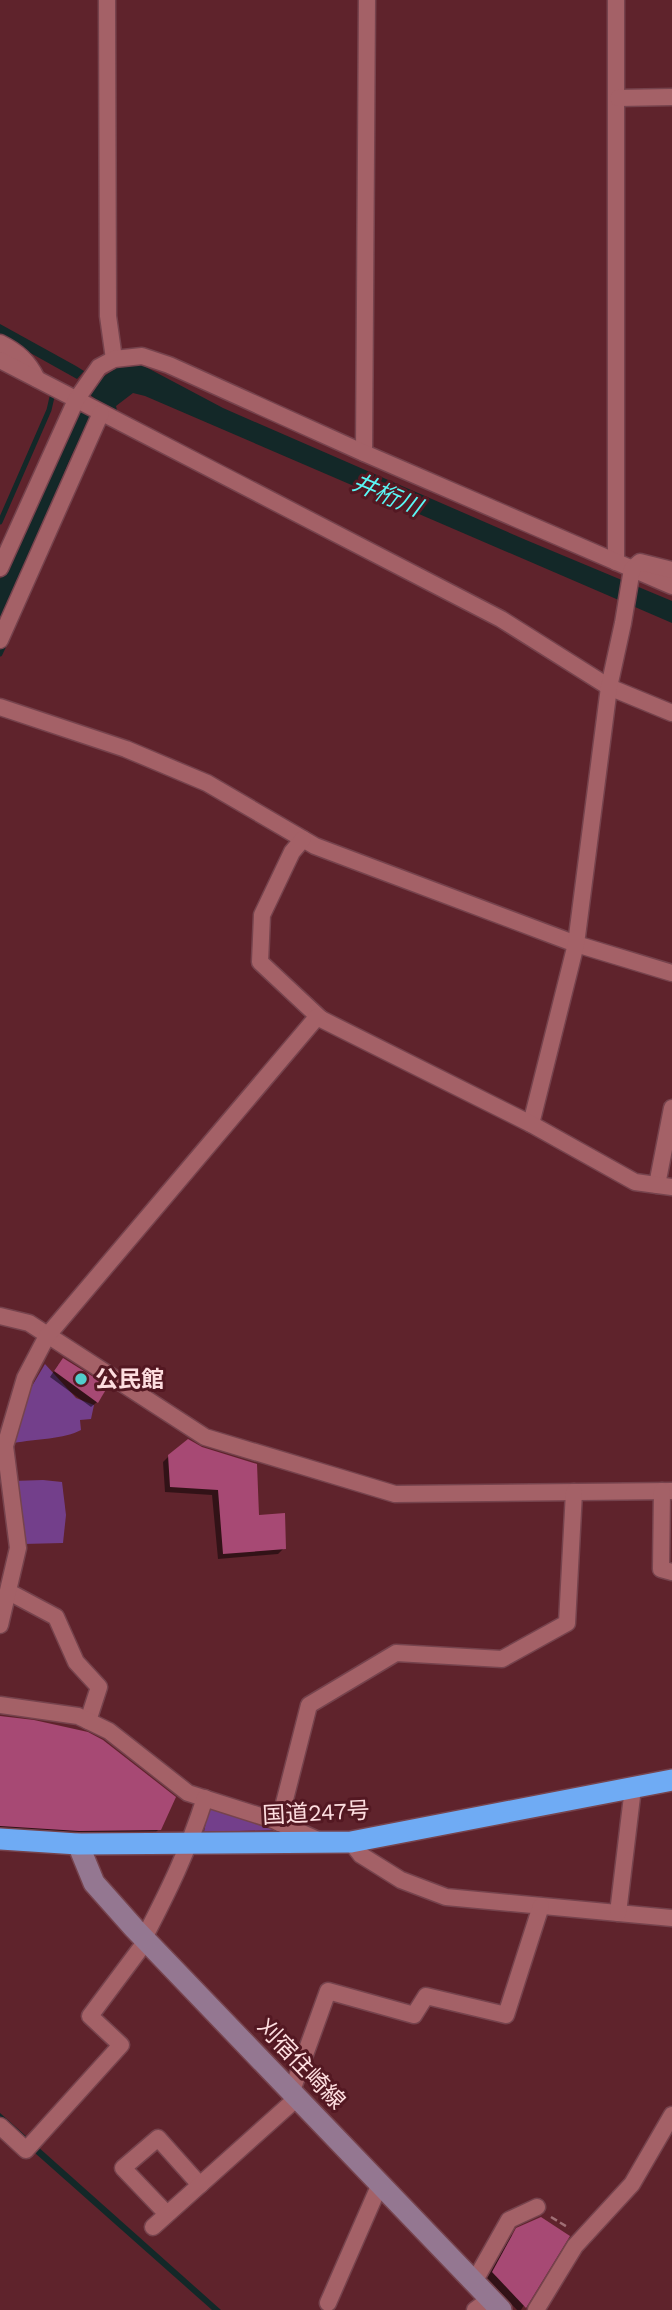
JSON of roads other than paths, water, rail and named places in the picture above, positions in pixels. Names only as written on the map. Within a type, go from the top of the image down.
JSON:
[{"type":"highway","name":"国道247号","points":[[0,1839],[78,1844],[351,1842],[672,1780]]},
{"type":"main road","name":"刈宿住崎線","points":[[78,1844],[94,1883],[145,1940],[474,2282],[489,2306]]},
{"type":"street","points":[[107,0],[108,316],[114,359]]},
{"type":"street","points":[[363,453],[367,0]]},
{"type":"street","points":[[616,0],[616,562]]},
{"type":"street","points":[[618,98],[672,97]]},
{"type":"street","points":[[0,342],[30,364],[38,380]]},
{"type":"street","points":[[0,568],[76,400],[99,367],[114,359],[142,356],[169,365],[363,453],[616,562],[631,575],[672,586]]},
{"type":"street","points":[[0,359],[501,619],[609,687],[672,713]]},
{"type":"street","points":[[0,640],[101,413]]},
{"type":"street","points":[[531,1124],[576,944],[609,687],[631,575],[640,562],[672,570]]},
{"type":"street","points":[[0,707],[126,749],[207,783],[315,846],[576,944],[672,974]]},
{"type":"street","points":[[303,839],[292,852],[262,915],[260,962],[321,1019],[531,1124],[635,1182],[665,1186],[672,1108]]},
{"type":"street","points":[[0,1625],[18,1548],[5,1446],[25,1378],[47,1336],[317,1017],[321,1019]]},
{"type":"street","points":[[0,1316],[29,1323],[205,1437],[395,1494],[667,1491],[661,1569],[672,1572]]},
{"type":"street","points":[[279,1823],[309,1705],[396,1653],[502,1658],[567,1623],[575,1492]]},
{"type":"street","points":[[9,1592],[56,1617],[76,1662],[99,1687],[89,1721]]},
{"type":"street","points":[[0,1705],[78,1716],[109,1731],[188,1793],[279,1823],[323,1842]]},
{"type":"street","points":[[618,1913],[632,1788]]},
{"type":"street","points":[[0,2126],[26,2150],[121,2045],[90,2015],[145,1940],[191,1843],[205,1798]]},
{"type":"street","points":[[351,1842],[361,1855],[401,1880],[446,1897],[672,1918]]},
{"type":"street","points":[[153,2227],[293,2094],[328,1991],[414,2015],[426,1996],[506,2015],[541,1906]]},
{"type":"street","points":[[536,2310],[575,2246],[632,2184],[672,2115]]},
{"type":"street","points":[[167,2214],[123,2168],[158,2138],[200,2185]]},
{"type":"street","points":[[328,2303],[380,2184]]},
{"type":"street","points":[[474,2282],[509,2221],[537,2207]]},
{"type":"water","points":[[0,324],[84,371],[77,379],[0,336]]},
{"type":"water","name":"井桁川","points":[[122,364],[142,365],[223,408],[672,601],[672,623],[145,396],[133,393],[116,406],[119,419],[88,393],[100,379]]},
{"type":"water","points":[[87,409],[94,420],[74,452],[0,620],[0,579],[75,415]]},
{"type":"water","points":[[0,2113],[221,2310],[212,2310],[0,2122]]},
{"type":"waterway","points":[[0,522],[49,410],[52,397]]},
{"type":"waterway","points":[[0,654],[6,641]]},
{"type":"place","name":"公民館","points":[[81,1379]]}]
